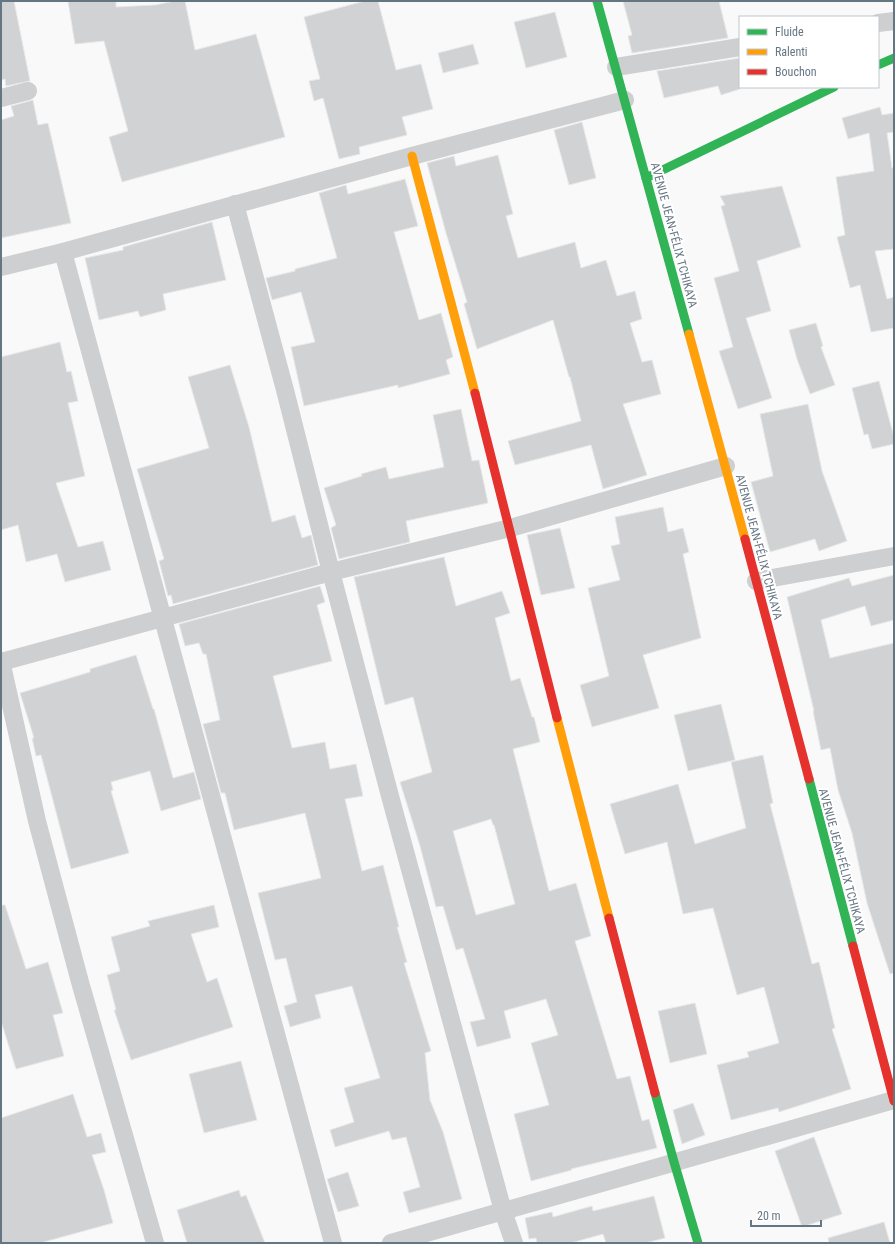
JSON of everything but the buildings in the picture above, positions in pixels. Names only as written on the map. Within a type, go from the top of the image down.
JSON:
[{"type":"street","name":"AVENUE JEAN-FÉLIX TCHIKAYA","points":[[597,1],[726,466],[890,1073],[894,1100]]},
{"type":"street","points":[[879,24],[894,21]]},
{"type":"street","points":[[616,67],[739,46]]},
{"type":"street","points":[[879,66],[894,58]]},
{"type":"street","points":[[646,178],[832,88]]},
{"type":"street","points":[[1,98],[28,91]]},
{"type":"street","points":[[1,267],[63,252],[412,156],[625,100]]},
{"type":"street","points":[[412,156],[510,528],[583,822],[674,1162],[698,1243]]},
{"type":"street","points":[[235,204],[285,390],[331,572],[503,1211],[514,1243]]},
{"type":"street","points":[[63,252],[333,1243]]},
{"type":"street","points":[[155,1243],[80,982],[39,828],[1,661],[162,619],[331,572],[510,528],[726,466]]},
{"type":"street","points":[[756,581],[894,556]]},
{"type":"street","points":[[391,1243],[894,1100]]},
{"type":"traffic: fast","points":[[597,1],[689,334]]},
{"type":"traffic: fast","points":[[879,65],[894,58]]},
{"type":"traffic: fast","points":[[646,178],[832,88]]},
{"type":"traffic: fast","points":[[809,779],[853,946]]},
{"type":"traffic: fast","points":[[655,1093],[698,1243]]},
{"type":"traffic: slow","points":[[412,156],[475,393]]},
{"type":"traffic: slow","points":[[689,334],[745,539]]},
{"type":"traffic: slow","points":[[557,718],[609,918]]},
{"type":"traffic: jam","points":[[475,393],[557,718]]},
{"type":"traffic: jam","points":[[745,539],[809,779]]},
{"type":"traffic: jam","points":[[609,918],[655,1093]]},
{"type":"traffic: jam","points":[[853,946],[894,1101]]}]
